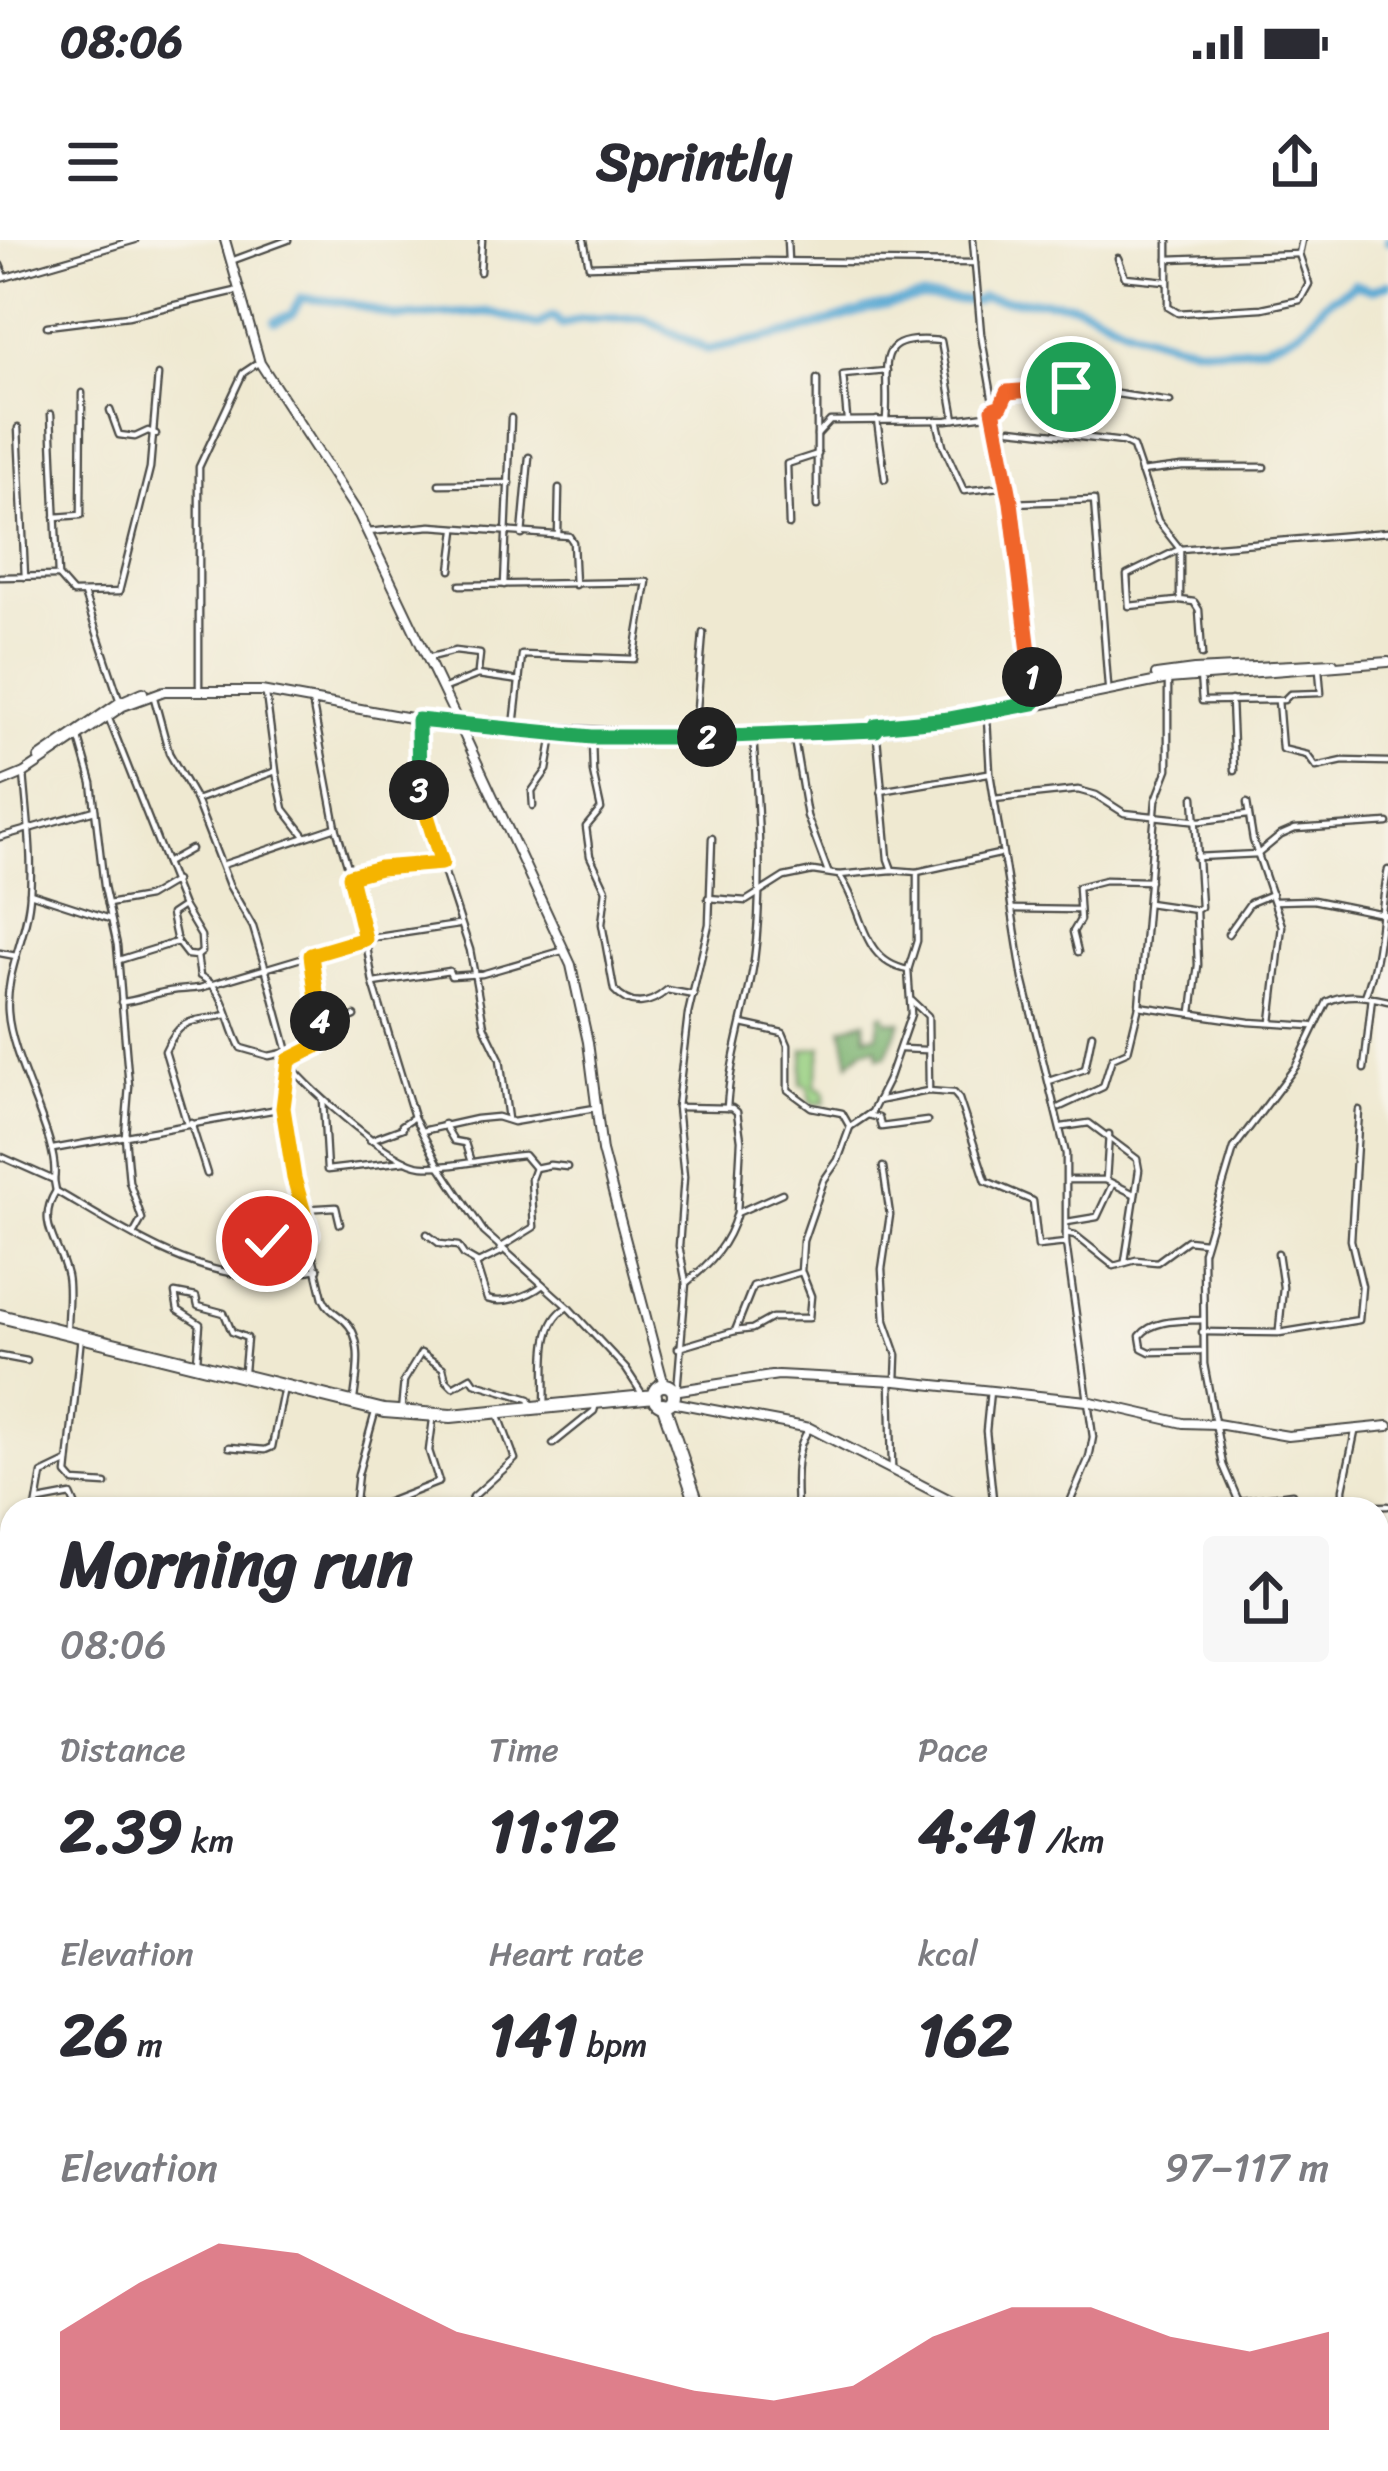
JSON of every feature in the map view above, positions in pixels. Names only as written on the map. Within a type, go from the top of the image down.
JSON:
[{"type":"main road","points":[[0,1316],[400,1413],[498,1413],[664,1396],[695,1497]]},
{"type":"street","points":[[0,265],[2,278],[135,240]]},
{"type":"street","points":[[225,240],[260,362],[367,532],[565,950],[580,997],[602,1151],[664,1396]]},
{"type":"street","points":[[231,261],[288,240]]},
{"type":"street","points":[[480,272],[482,240]]},
{"type":"street","points":[[584,240],[589,266],[975,262]]},
{"type":"street","points":[[788,240],[788,261]]},
{"type":"street","points":[[973,240],[1034,703]]},
{"type":"street","points":[[1168,240],[1168,307],[1178,313],[1294,303],[1309,284],[1299,254],[1302,240]]},
{"type":"street","points":[[1168,259],[1299,254]]},
{"type":"street","points":[[1118,258],[1125,278],[1166,281]]},
{"type":"street","points":[[47,326],[128,316],[240,290]]},
{"type":"street","points":[[886,419],[887,354],[901,340],[941,341],[955,418]]},
{"type":"street","points":[[199,686],[200,467],[243,373],[260,362]]},
{"type":"street","points":[[848,419],[843,375],[887,371]]},
{"type":"street","points":[[51,414],[58,576],[67,590],[84,594],[122,589],[156,434],[158,375]]},
{"type":"street","points":[[817,379],[817,506]]},
{"type":"street","points":[[817,434],[830,421],[937,420],[993,412],[1007,392],[1071,387],[1170,402]]},
{"type":"street","points":[[55,517],[80,515],[82,393]]},
{"type":"street","points":[[110,410],[119,435],[156,434]]},
{"type":"street","points":[[504,586],[511,418]]},
{"type":"street","points":[[877,420],[885,479]]},
{"type":"street","points":[[937,420],[964,491],[1009,486]]},
{"type":"street","points":[[18,428],[25,577]]},
{"type":"street","points":[[1011,429],[1123,442],[1136,453],[1158,521],[1180,550],[1180,600]]},
{"type":"street","points":[[789,525],[787,464],[818,454]]},
{"type":"street","points":[[522,535],[529,458]]},
{"type":"street","points":[[1141,472],[1264,466]]},
{"type":"street","points":[[439,484],[510,483]]},
{"type":"street","points":[[558,535],[559,488]]},
{"type":"street","points":[[1011,502],[1094,500],[1108,686]]},
{"type":"street","points":[[367,532],[431,526],[572,538],[575,585]]},
{"type":"street","points":[[451,570],[455,530]]},
{"type":"street","points":[[1202,655],[1199,610],[1194,602],[1129,606],[1126,582],[1133,570],[1180,550],[1388,532]]},
{"type":"street","points":[[0,577],[58,576]]},
{"type":"street","points":[[460,585],[647,583],[634,659],[522,655],[514,726]]},
{"type":"street","points":[[84,594],[120,702]]},
{"type":"street","points":[[695,733],[703,633]]},
{"type":"street","points":[[427,658],[455,651],[480,655],[478,675]]},
{"type":"street","points":[[0,780],[153,693],[270,687],[418,720],[553,735],[695,733],[876,728],[949,719],[1194,670],[1388,660]]},
{"type":"street","points":[[0,780],[24,773],[120,702],[152,689],[199,686],[265,692],[459,724],[592,734],[753,734],[987,718],[1168,679],[1388,660]]},
{"type":"street","points":[[1200,675],[1199,700],[1278,700],[1289,694],[1321,693],[1319,669]]},
{"type":"street","points":[[442,689],[478,675],[520,681]]},
{"type":"street","points":[[1057,1108],[1103,1087],[1112,1058],[1128,1051],[1139,1006],[1154,815],[1168,769],[1168,679]]},
{"type":"street","points":[[265,692],[284,809],[305,836]]},
{"type":"street","points":[[153,693],[169,753],[196,800],[221,866],[253,927],[265,967],[289,1059],[283,1108],[302,1209],[328,1309],[346,1321],[355,1340],[354,1404]]},
{"type":"street","points":[[1231,700],[1234,771]]},
{"type":"street","points":[[1278,700],[1282,749],[1307,755],[1316,767],[1323,768],[1343,761],[1388,764]]},
{"type":"street","points":[[312,701],[373,983],[415,1117],[474,1219],[626,1369],[664,1396],[810,1428],[945,1497]]},
{"type":"street","points":[[108,716],[183,906],[201,936],[202,952],[197,956],[187,955],[177,942],[171,914],[183,906]]},
{"type":"street","points":[[987,718],[1001,854],[1030,1022],[1062,1127],[1068,1180],[1066,1243],[1092,1450],[1072,1497]]},
{"type":"street","points":[[418,720],[420,798],[475,975],[484,1026],[500,1059],[508,1119]]},
{"type":"street","points":[[876,728],[892,870]]},
{"type":"street","points":[[793,733],[807,816],[828,873]]},
{"type":"street","points":[[592,734],[601,809],[586,827],[590,856],[606,890],[602,924],[614,990],[620,997],[643,1004],[667,990],[694,995]]},
{"type":"street","points":[[727,1108],[735,1037],[754,965],[759,893],[753,734]]},
{"type":"street","points":[[532,806],[532,791],[547,770],[553,735]]},
{"type":"street","points":[[79,738],[92,783],[119,960],[129,1087],[125,1136],[129,1181],[142,1219],[133,1234]]},
{"type":"street","points":[[196,800],[276,771]]},
{"type":"street","points":[[881,791],[990,772]]},
{"type":"street","points":[[24,773],[30,893],[8,1016],[20,1067],[56,1165],[56,1191],[178,1255],[239,1275],[318,1269]]},
{"type":"street","points":[[994,799],[1078,790],[1124,813],[1193,819],[1248,815]]},
{"type":"street","points":[[1148,903],[1201,907],[1194,797]]},
{"type":"street","points":[[1247,803],[1258,854],[1281,917],[1271,1022]]},
{"type":"street","points":[[0,837],[95,810]]},
{"type":"street","points":[[1196,857],[1258,854],[1295,829],[1388,824]]},
{"type":"street","points":[[221,866],[336,827]]},
{"type":"street","points":[[664,1396],[678,1348],[686,1283],[679,1246],[684,1177],[677,1107],[709,924],[712,838]]},
{"type":"street","points":[[166,863],[191,849]]},
{"type":"street","points":[[708,898],[736,902],[784,877],[813,871],[839,875],[917,872],[1001,854]]},
{"type":"street","points":[[350,876],[380,868],[442,863]]},
{"type":"street","points":[[1364,1069],[1368,997],[1379,956],[1388,870]]},
{"type":"street","points":[[678,1348],[752,1329],[770,1319],[809,1318],[811,1296],[800,1272],[803,1241],[824,1180],[838,1160],[850,1127],[868,1115],[877,1101],[912,1001],[908,970],[917,940],[917,872]]},
{"type":"street","points":[[839,875],[856,904],[862,935],[893,968],[908,970]]},
{"type":"street","points":[[1078,952],[1073,932],[1080,920],[1082,886],[1105,880],[1150,881]]},
{"type":"street","points":[[108,904],[148,897],[175,881]]},
{"type":"street","points":[[30,893],[111,920]]},
{"type":"street","points":[[1228,934],[1250,903],[1274,897],[1384,914]]},
{"type":"street","points":[[1012,909],[1078,910]]},
{"type":"street","points":[[1192,1013],[1198,965],[1196,910]]},
{"type":"street","points":[[122,1002],[200,988],[365,939],[461,927]]},
{"type":"street","points":[[119,960],[177,942]]},
{"type":"street","points":[[373,983],[449,971],[452,976],[475,975],[565,950]]},
{"type":"street","points":[[0,953],[16,956]]},
{"type":"street","points":[[197,956],[200,976],[212,982],[241,1048],[289,1059],[319,1045],[311,955]]},
{"type":"street","points":[[1379,956],[1388,955]]},
{"type":"street","points":[[1237,1497],[1223,1465],[1202,1351],[1205,1242],[1234,1148],[1296,1066],[1313,1026],[1333,999],[1388,1001]]},
{"type":"street","points":[[912,1001],[927,1012],[928,1091]]},
{"type":"street","points":[[1139,1006],[1313,1026]]},
{"type":"street","points":[[207,1174],[165,1052],[184,1024],[203,1016],[227,1015]]},
{"type":"street","points":[[321,1029],[355,1016]]},
{"type":"street","points":[[742,1024],[783,1033],[788,1045],[788,1090],[811,1108],[842,1114],[850,1127]]},
{"type":"street","points":[[1049,1081],[1085,1070],[1092,1034]]},
{"type":"street","points":[[898,1049],[926,1050]]},
{"type":"street","points":[[289,1059],[323,1099],[361,1127],[370,1140],[415,1166],[524,1156],[536,1168]]},
{"type":"street","points":[[877,1101],[928,1091],[954,1093],[986,1181],[1033,1201],[1038,1246],[1066,1243]]},
{"type":"street","points":[[323,1099],[326,1170],[405,1161]]},
{"type":"street","points":[[677,1107],[727,1108],[736,1112],[740,1126],[737,1213],[730,1236],[686,1283]]},
{"type":"street","points":[[51,1149],[283,1108]]},
{"type":"street","points":[[422,1131],[444,1124],[513,1122],[595,1108]]},
{"type":"street","points":[[1202,1332],[1279,1333],[1360,1318],[1362,1286],[1351,1240],[1360,1110]]},
{"type":"street","points":[[868,1115],[879,1118],[881,1127],[927,1121]]},
{"type":"street","points":[[370,1140],[404,1129],[402,1125],[415,1117]]},
{"type":"street","points":[[444,1124],[454,1141],[465,1143],[470,1161]]},
{"type":"street","points":[[1062,1127],[1090,1124],[1137,1159],[1125,1262]]},
{"type":"street","points":[[1067,1222],[1096,1217],[1109,1182],[1108,1134]]},
{"type":"street","points":[[0,1156],[53,1180]]},
{"type":"street","points":[[536,1168],[567,1167]]},
{"type":"street","points":[[883,1167],[890,1214],[882,1268],[885,1321],[897,1355],[892,1467]]},
{"type":"street","points":[[536,1168],[531,1179],[534,1227],[475,1268],[490,1301],[528,1295],[543,1285]]},
{"type":"street","points":[[1068,1180],[1109,1182],[1134,1194]]},
{"type":"street","points":[[56,1191],[46,1217],[67,1277],[74,1335],[67,1474],[74,1482],[106,1484]]},
{"type":"street","points":[[737,1213],[782,1193]]},
{"type":"street","points":[[302,1209],[336,1207],[340,1224]]},
{"type":"street","points":[[263,1213],[267,1241],[310,1234]]},
{"type":"street","points":[[1066,1233],[1114,1266],[1156,1262],[1186,1240],[1205,1242]]},
{"type":"street","points":[[428,1234],[440,1244],[458,1246],[464,1256],[478,1263]]},
{"type":"street","points":[[1278,1253],[1283,1287],[1279,1333]]},
{"type":"street","points":[[735,1331],[753,1286],[800,1272]]},
{"type":"street","points":[[196,1365],[200,1324],[178,1310],[175,1293],[196,1297],[198,1306],[224,1312],[232,1332],[247,1338],[243,1377]]},
{"type":"street","points":[[538,1409],[549,1329],[555,1315],[568,1307]]},
{"type":"street","points":[[1202,1320],[1166,1322],[1147,1328],[1140,1336],[1142,1348],[1150,1352],[1202,1351]]},
{"type":"street","points":[[400,1413],[404,1382],[421,1353],[443,1368],[453,1387],[470,1377],[529,1399],[538,1409]]},
{"type":"street","points":[[0,1356],[27,1361]]},
{"type":"street","points":[[664,1396],[778,1375],[893,1381],[1087,1401],[1183,1423],[1288,1436],[1388,1426]]},
{"type":"street","points":[[229,1447],[272,1447],[284,1387]]},
{"type":"street","points":[[990,1390],[986,1431],[993,1497]]},
{"type":"street","points":[[553,1444],[594,1411],[596,1403]]},
{"type":"street","points":[[355,1497],[376,1409]]},
{"type":"street","points":[[472,1497],[514,1459],[498,1413]]},
{"type":"street","points":[[400,1497],[439,1481],[429,1451],[432,1416]]},
{"type":"street","points":[[797,1497],[802,1438],[810,1428]]},
{"type":"street","points":[[1343,1497],[1355,1432]]},
{"type":"street","points":[[38,1497],[42,1474],[68,1462]]},
{"type":"street","points":[[0,2254],[0,2267]]},
{"type":"green space","points":[[880,1014],[887,1021],[901,1022],[886,1056],[878,1057],[877,1048],[863,1050],[849,1063],[842,1028],[865,1021],[866,1036],[877,1035]]},
{"type":"green space","points":[[822,1047],[815,1086],[825,1091],[825,1103],[812,1104],[807,1085],[801,1084],[804,1049]]},
{"type":"waterway","points":[[275,321],[292,314],[301,298],[346,302],[396,317],[488,312],[538,325],[553,316],[562,325],[580,319],[643,318],[708,350],[921,298],[976,301],[982,297],[1075,305],[1127,328],[1218,349],[1264,345],[1286,337],[1354,284],[1372,290],[1388,284]]},
{"type":"route","points":[[267,1241],[310,1234],[294,1178],[283,1108],[289,1060],[319,1045],[311,955],[365,939],[350,876],[380,868],[442,863],[420,798],[418,720],[553,735],[686,738],[876,730],[876,726],[1034,703],[1011,502],[993,409],[1001,406],[1007,392],[1071,387]]}]
